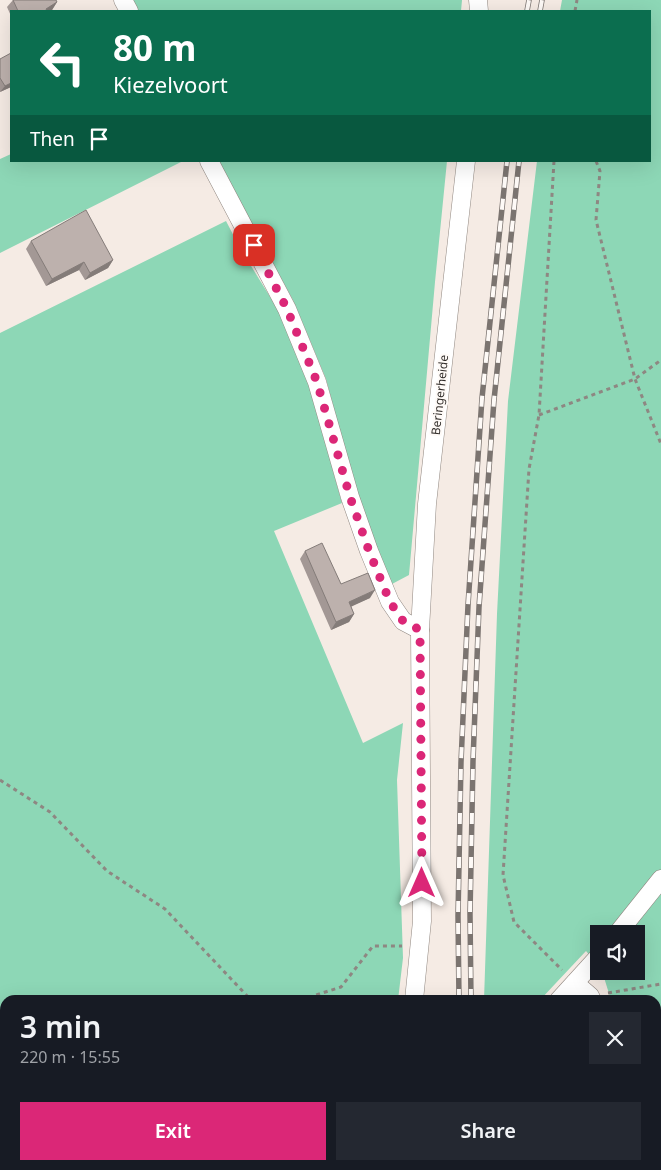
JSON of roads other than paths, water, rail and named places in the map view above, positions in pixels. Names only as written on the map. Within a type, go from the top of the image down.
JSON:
[{"type":"street","points":[[210,162],[263,261],[291,318],[317,382],[350,497],[390,602],[403,621],[420,630]]},
{"type":"street","name":"Beringerheide","points":[[415,995],[422,922],[420,630],[427,504],[466,162]]},
{"type":"street","points":[[625,925],[661,879]]},
{"type":"street","points":[[564,995],[590,966]]},
{"type":"street","points":[[575,983],[588,995]]},
{"type":"railway","points":[[527,10],[529,0]]},
{"type":"railway","points":[[540,10],[542,0]]},
{"type":"railway","points":[[459,995],[458,916],[461,762],[468,605],[482,398],[507,162]]},
{"type":"railway","points":[[471,995],[470,914],[473,761],[479,607],[494,400],[519,162]]}]
